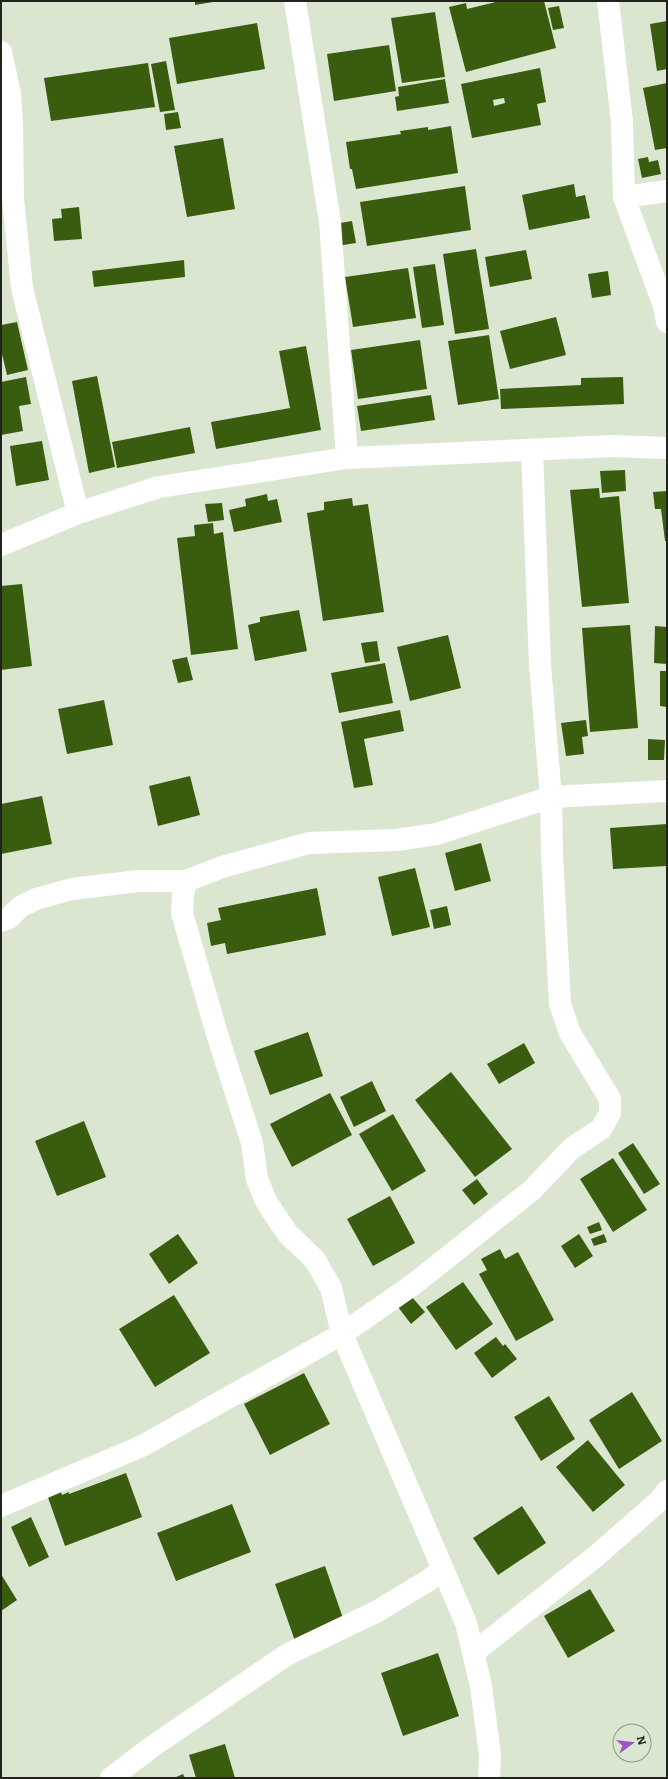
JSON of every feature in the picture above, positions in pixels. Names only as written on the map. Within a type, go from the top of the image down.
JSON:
[{"type":"street","points":[[295,1],[330,222],[347,458]]},
{"type":"street","points":[[608,1],[622,122],[624,197],[664,306],[667,322]]},
{"type":"street","points":[[1,52],[10,93],[12,123],[7,200],[22,288],[78,513]]},
{"type":"street","points":[[624,197],[667,192]]},
{"type":"street","points":[[1,545],[78,513],[159,487],[347,458],[614,446],[667,448]]},
{"type":"street","points":[[1,1506],[142,1446],[342,1334],[414,1284],[532,1190],[572,1148],[601,1129],[610,1113],[610,1099],[570,1033],[560,1004],[552,854],[551,797],[540,664],[532,450]]},
{"type":"street","points":[[1,921],[9,918],[20,906],[36,899],[72,889],[139,881],[186,881],[222,867],[309,843],[396,840],[437,834],[551,797],[667,791]]},
{"type":"street","points":[[186,881],[183,895],[182,913],[217,1034],[252,1143],[257,1180],[266,1201],[288,1234],[315,1260],[331,1288],[342,1334],[466,1623],[481,1686],[490,1755],[489,1778]]},
{"type":"street","points":[[473,1653],[595,1557],[659,1501],[667,1491]]},
{"type":"street","points":[[111,1778],[177,1730],[288,1654],[376,1612],[429,1580],[443,1569]]},
{"type":"building","points":[[195,1],[213,1],[213,2],[195,5]]},
{"type":"building","points":[[500,1],[544,1],[556,48],[466,72],[449,7],[466,3],[467,9]]},
{"type":"building","points":[[559,6],[564,28],[553,30],[548,8]]},
{"type":"building","points":[[435,12],[445,77],[402,83],[391,18]]},
{"type":"building","points":[[667,21],[667,69],[657,71],[650,24]]},
{"type":"building","points":[[257,23],[265,69],[177,84],[169,38]]},
{"type":"building","points":[[389,45],[396,91],[334,101],[327,54]]},
{"type":"building","points":[[166,61],[175,110],[160,112],[151,64]]},
{"type":"building","points":[[148,63],[155,107],[51,121],[44,78]]},
{"type":"building","points":[[540,68],[546,102],[537,104],[541,125],[472,138],[461,84]],"holes":[[[504,98],[505,103],[494,106],[493,100]]]},
{"type":"building","points":[[445,79],[449,103],[397,111],[395,97],[399,96],[398,87]]},
{"type":"building","points":[[667,83],[667,148],[655,150],[643,88]]},
{"type":"building","points":[[178,112],[181,128],[166,130],[164,114]]},
{"type":"building","points":[[451,126],[458,173],[356,189],[352,169],[350,169],[346,142],[401,134],[400,131],[428,127],[428,130]]},
{"type":"building","points":[[223,138],[235,209],[187,217],[174,146]]},
{"type":"building","points":[[648,157],[649,162],[658,160],[661,174],[642,178],[638,159]]},
{"type":"building","points":[[574,184],[576,197],[585,195],[590,218],[529,230],[522,195]]},
{"type":"building","points":[[465,186],[471,230],[367,246],[360,202]]},
{"type":"building","points":[[79,207],[82,239],[54,241],[52,219],[62,218],[61,209]]},
{"type":"building","points":[[352,221],[356,243],[337,246],[334,224]]},
{"type":"building","points":[[476,249],[489,329],[455,334],[443,254]]},
{"type":"building","points":[[526,250],[532,279],[490,287],[485,257]]},
{"type":"building","points":[[184,260],[185,277],[94,287],[92,271]]},
{"type":"building","points":[[435,264],[444,325],[422,328],[413,267]]},
{"type":"building","points":[[408,268],[416,318],[353,327],[345,277]]},
{"type":"building","points":[[608,271],[611,295],[592,298],[588,274]]},
{"type":"building","points":[[556,317],[566,355],[510,369],[500,331]]},
{"type":"building","points":[[17,322],[28,370],[7,375],[1,350],[1,325]]},
{"type":"building","points":[[489,335],[499,399],[458,405],[448,341]]},
{"type":"building","points":[[420,340],[427,389],[358,399],[351,350]]},
{"type":"building","points":[[306,346],[321,430],[216,449],[211,422],[290,408],[279,351]]},
{"type":"building","points":[[97,376],[115,467],[89,473],[72,381]]},
{"type":"building","points":[[26,377],[31,404],[19,406],[23,431],[1,435],[1,382]]},
{"type":"building","points":[[623,377],[624,404],[501,409],[500,389],[581,385],[581,378]]},
{"type":"building","points":[[431,395],[435,420],[361,431],[357,406]]},
{"type":"building","points":[[190,427],[195,453],[117,468],[112,442]]},
{"type":"building","points":[[42,441],[49,480],[16,486],[10,446]]},
{"type":"building","points":[[625,470],[626,491],[602,493],[600,471]]},
{"type":"building","points":[[599,488],[600,498],[619,496],[629,603],[582,607],[570,490]]},
{"type":"building","points":[[667,491],[667,541],[665,541],[661,509],[655,509],[653,492]]},
{"type":"building","points":[[267,494],[268,501],[277,499],[282,522],[234,532],[229,510],[246,506],[245,499]]},
{"type":"building","points":[[352,498],[353,506],[368,504],[384,612],[323,621],[307,513],[324,510],[324,502]]},
{"type":"building","points":[[222,503],[224,520],[208,522],[205,504]]},
{"type":"building","points":[[213,523],[214,534],[223,532],[238,649],[191,655],[177,538],[195,536],[194,525]]},
{"type":"building","points":[[22,584],[32,666],[1,670],[1,586]]},
{"type":"building","points":[[299,610],[307,651],[255,661],[248,625],[260,622],[260,617]]},
{"type":"building","points":[[630,625],[638,728],[590,732],[582,628]]},
{"type":"building","points":[[655,626],[667,627],[667,664],[654,663]]},
{"type":"building","points":[[448,635],[461,688],[410,701],[397,647]]},
{"type":"building","points":[[377,641],[380,661],[365,663],[361,643]]},
{"type":"building","points":[[187,657],[193,680],[178,683],[172,660]]},
{"type":"building","points":[[385,663],[393,703],[339,713],[331,673]]},
{"type":"building","points":[[660,671],[667,671],[667,707],[660,706]]},
{"type":"building","points":[[104,700],[113,745],[67,754],[58,709]]},
{"type":"building","points":[[400,710],[404,731],[364,739],[373,785],[354,788],[341,722]]},
{"type":"building","points":[[586,720],[588,736],[582,737],[584,754],[566,756],[561,723]]},
{"type":"building","points":[[648,739],[665,740],[664,760],[648,760]]},
{"type":"building","points":[[190,776],[200,815],[158,826],[149,786]]},
{"type":"building","points":[[42,796],[52,844],[1,854],[1,804]]},
{"type":"building","points":[[667,824],[667,866],[613,869],[610,828]]},
{"type":"building","points":[[481,843],[491,881],[455,891],[445,853]]},
{"type":"building","points":[[415,868],[430,927],[392,936],[378,877]]},
{"type":"building","points":[[317,888],[326,935],[227,954],[225,943],[211,946],[207,923],[221,920],[218,908]]},
{"type":"building","points":[[447,906],[451,925],[434,929],[430,910]]},
{"type":"building","points":[[308,1032],[323,1076],[270,1095],[254,1051]]},
{"type":"building","points":[[524,1043],[535,1063],[499,1084],[487,1064]]},
{"type":"building","points":[[451,1072],[512,1149],[475,1177],[415,1100]]},
{"type":"building","points":[[372,1081],[386,1111],[354,1127],[340,1097]]},
{"type":"building","points":[[330,1093],[352,1135],[292,1167],[270,1124]]},
{"type":"building","points":[[393,1114],[426,1171],[392,1191],[359,1134]]},
{"type":"building","points":[[84,1121],[106,1177],[57,1196],[35,1141]]},
{"type":"building","points":[[633,1143],[660,1184],[644,1194],[618,1153]]},
{"type":"building","points":[[613,1158],[647,1210],[613,1232],[580,1179]]},
{"type":"building","points":[[477,1179],[488,1194],[474,1205],[462,1190]]},
{"type":"building","points":[[390,1196],[415,1243],[373,1266],[347,1219]]},
{"type":"building","points":[[599,1222],[602,1230],[590,1234],[587,1227]]},
{"type":"building","points":[[178,1234],[198,1263],[169,1284],[149,1254]]},
{"type":"building","points":[[579,1234],[593,1256],[575,1268],[561,1246]]},
{"type":"building","points":[[604,1234],[607,1242],[594,1246],[591,1239]]},
{"type":"building","points":[[500,1249],[505,1259],[518,1252],[554,1320],[516,1341],[479,1274],[487,1270],[481,1259]]},
{"type":"building","points":[[463,1282],[493,1324],[456,1350],[426,1307]]},
{"type":"building","points":[[174,1295],[210,1353],[155,1387],[119,1329]]},
{"type":"building","points":[[411,1296],[425,1312],[411,1324],[398,1307]]},
{"type":"building","points":[[496,1337],[503,1346],[505,1344],[517,1359],[492,1378],[474,1353]]},
{"type":"building","points":[[304,1373],[330,1424],[270,1455],[244,1404]]},
{"type":"building","points":[[632,1392],[662,1441],[619,1469],[589,1420]]},
{"type":"building","points":[[549,1396],[575,1439],[541,1461],[514,1417]]},
{"type":"building","points":[[588,1440],[625,1485],[593,1512],[556,1467]]},
{"type":"building","points":[[126,1473],[142,1517],[65,1546],[44,1486],[57,1481],[62,1495],[69,1492],[69,1494]]},
{"type":"building","points":[[232,1504],[251,1552],[176,1581],[157,1533]]},
{"type":"building","points":[[522,1506],[546,1543],[498,1575],[473,1538]]},
{"type":"building","points":[[31,1517],[49,1557],[29,1567],[11,1527]]},
{"type":"building","points":[[325,1566],[345,1624],[295,1641],[275,1584]]},
{"type":"building","points":[[1,1574],[17,1600],[1,1611]]},
{"type":"building","points":[[590,1589],[615,1631],[568,1658],[544,1616]]},
{"type":"building","points":[[438,1653],[459,1716],[403,1736],[381,1673]]},
{"type":"building","points":[[225,1744],[235,1778],[196,1778],[189,1755]]},
{"type":"building","points":[[183,1774],[185,1778],[174,1778]]}]
